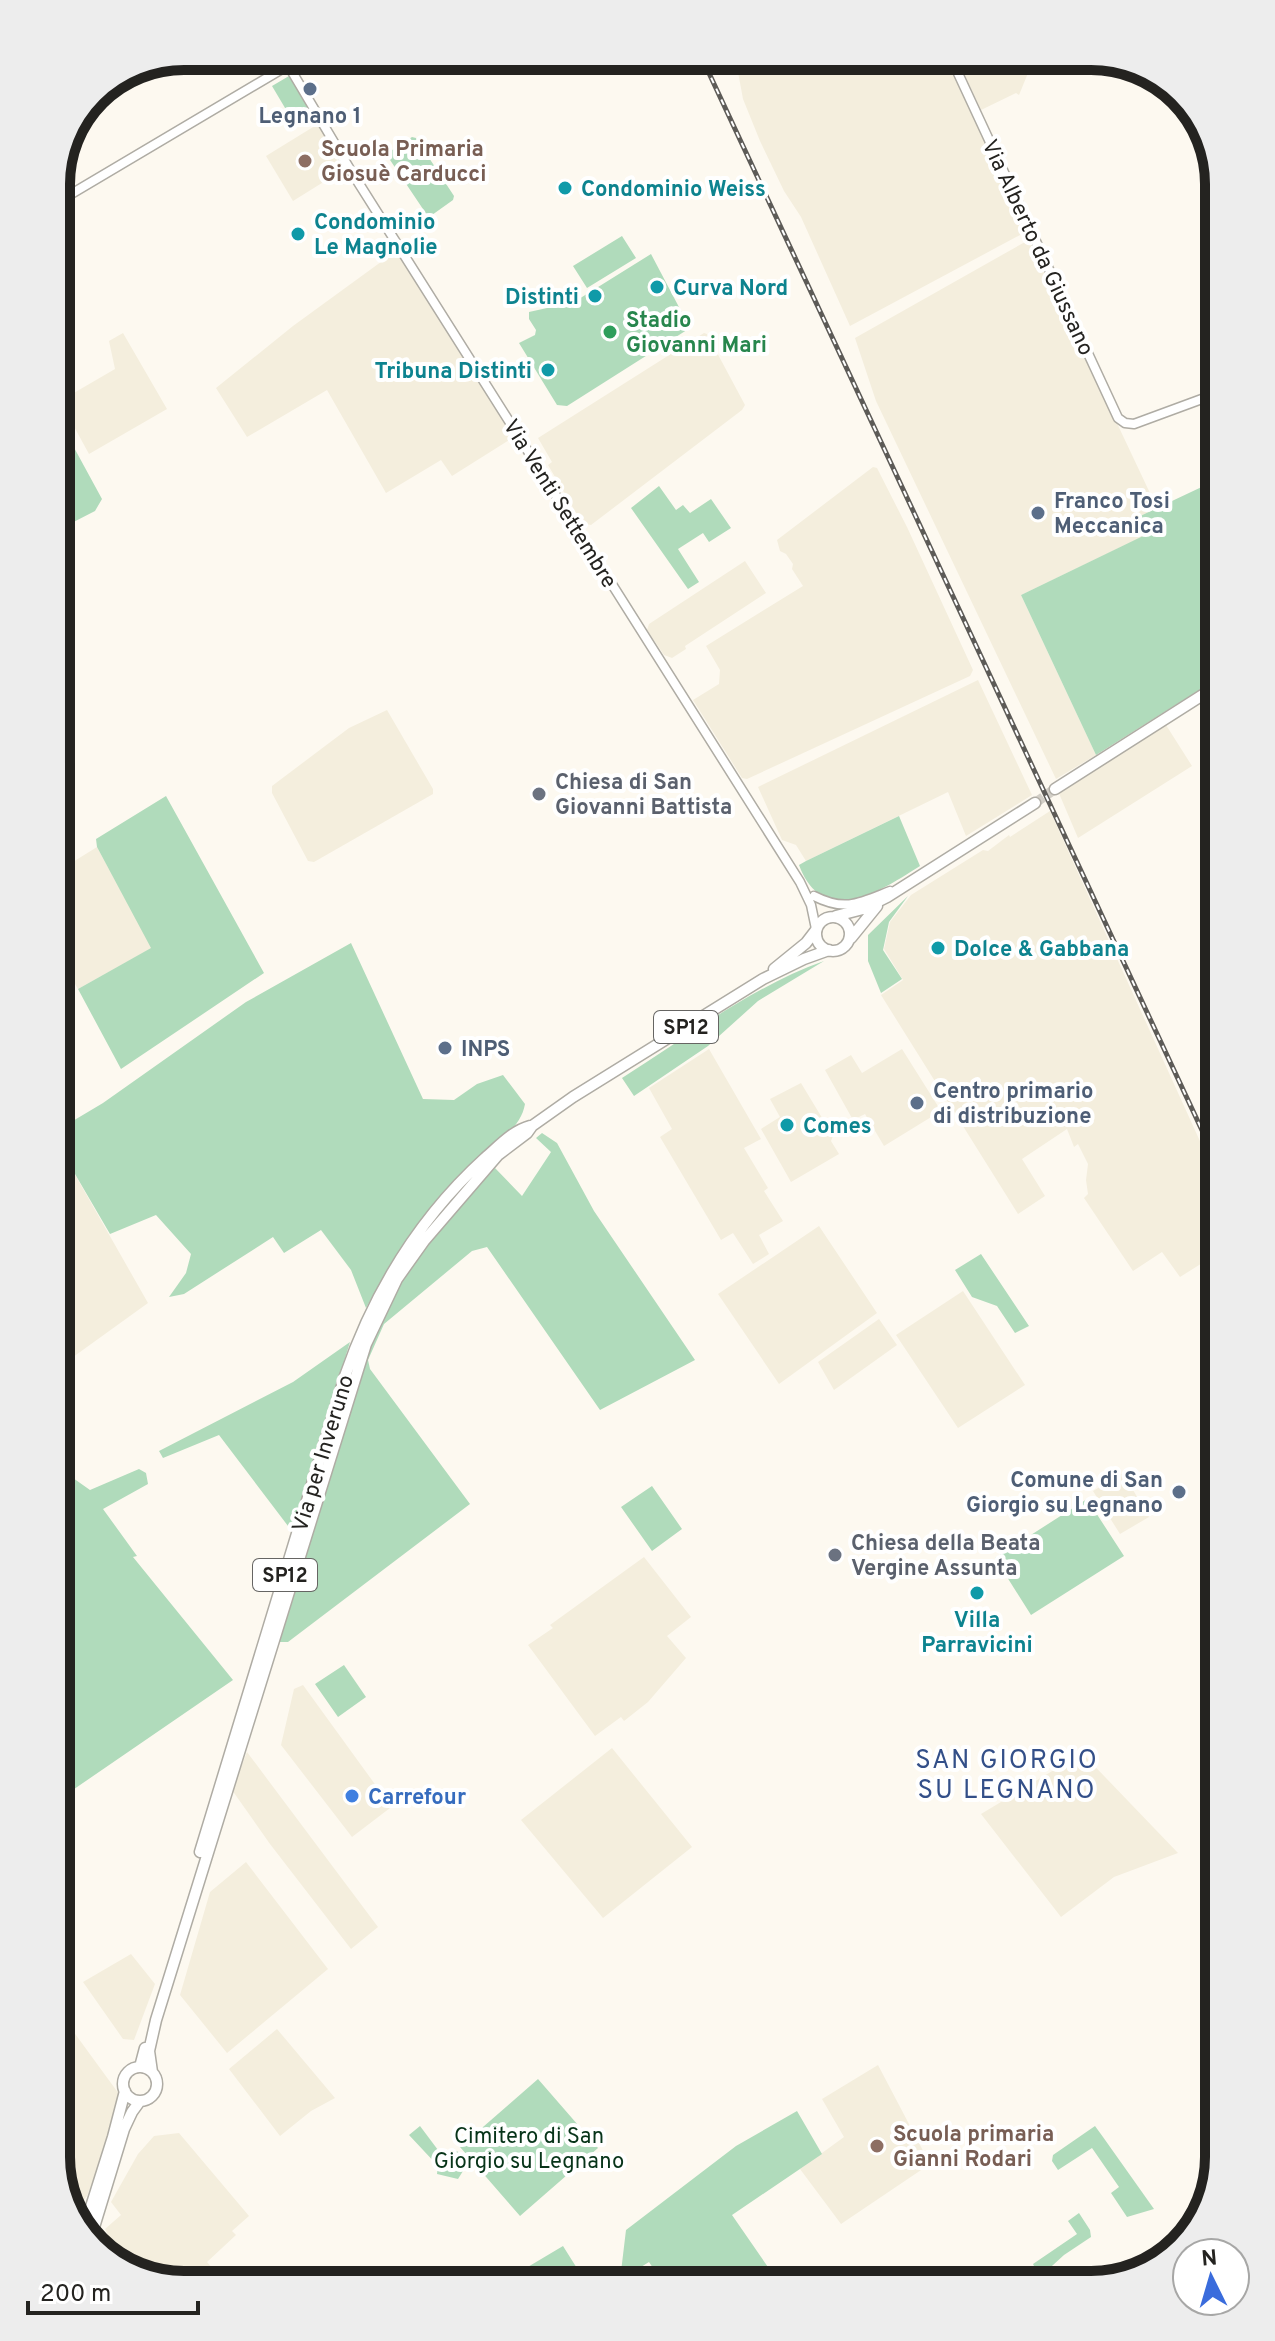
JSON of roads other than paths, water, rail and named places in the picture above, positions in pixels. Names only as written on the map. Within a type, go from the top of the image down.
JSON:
[{"type":"main road","points":[[1055,789],[1205,693]]},
{"type":"main road","points":[[887,897],[868,915],[844,948],[829,950],[820,942],[816,930],[821,920],[863,909],[887,897],[1035,803]]},
{"type":"main road","points":[[834,916],[849,929],[851,938]]},
{"type":"main road","name":"Via per Inveruno","points":[[763,979],[806,943],[816,930]]},
{"type":"main road","name":"Via per Inveruno","points":[[140,2067],[152,2014],[228,1757],[358,1340],[390,1275],[435,1210],[463,1177],[518,1131],[532,1126],[573,1097],[763,979],[829,950]]},
{"type":"main road","name":"Via per Inveruno","points":[[152,2072],[149,2051],[156,2020],[366,1344],[397,1279],[424,1241],[498,1155],[532,1126]]},
{"type":"main road","points":[[87,2218],[113,2137],[125,2091],[125,2077],[140,2067],[152,2072],[157,2082],[155,2093],[147,2100],[131,2099],[125,2091]]},
{"type":"main road","points":[[94,2228],[124,2129],[140,2101]]},
{"type":"street","points":[[70,195],[280,70]]},
{"type":"street","name":"Via Venti Settembre","points":[[291,70],[800,882],[811,905],[816,930]]},
{"type":"street","name":"Via Alberto da Giussano","points":[[957,70],[1117,415],[1125,423],[1137,424],[1205,398]]},
{"type":"street","name":"Via Venti Settembre","points":[[800,882],[834,916]]},
{"type":"street","points":[[814,896],[831,905],[845,906],[906,885]]},
{"type":"tunnel","points":[[1035,803],[1055,789]]},
{"type":"railway","points":[[708,70],[1205,1137]]},
{"type":"place","name":"Legnano 1","points":[[310,89]]},
{"type":"place","name":"Scuola Primaria Giosuè Carducci","points":[[305,161]]},
{"type":"place","name":"Condominio Weiss","points":[[565,188]]},
{"type":"place","name":"Condominio Le Magnolie","points":[[298,234]]},
{"type":"place","name":"Curva Nord","points":[[657,287]]},
{"type":"place","name":"Distinti","points":[[595,296]]},
{"type":"place","name":"Stadio Giovanni Mari","points":[[610,332]]},
{"type":"place","name":"Tribuna Distinti","points":[[548,370]]},
{"type":"place","name":"Franco Tosi Meccanica","points":[[1038,513]]},
{"type":"place","name":"Chiesa di San Giovanni Battista","points":[[539,794]]},
{"type":"place","name":"Dolce & Gabbana","points":[[938,948]]},
{"type":"place","name":"INPS","points":[[445,1048]]},
{"type":"place","name":"Centro primario di distribuzione","points":[[917,1103]]},
{"type":"place","name":"Comes","points":[[787,1125]]},
{"type":"place","name":"Comune di San Giorgio su Legnano","points":[[1179,1492]]},
{"type":"place","name":"Chiesa della Beata Vergine Assunta","points":[[835,1555]]},
{"type":"place","name":"Villa Parravicini","points":[[977,1593]]},
{"type":"place","name":"Carrefour","points":[[352,1796]]},
{"type":"place","name":"Scuola primaria Gianni Rodari","points":[[877,2146]]},
{"type":"district","name":"SAN GIORGIO SU LEGNANO","points":[[1007,1774]]},
{"type":"park label","name":"Cimitero di San Giorgio su Legnano","points":[[529,2148]]}]
